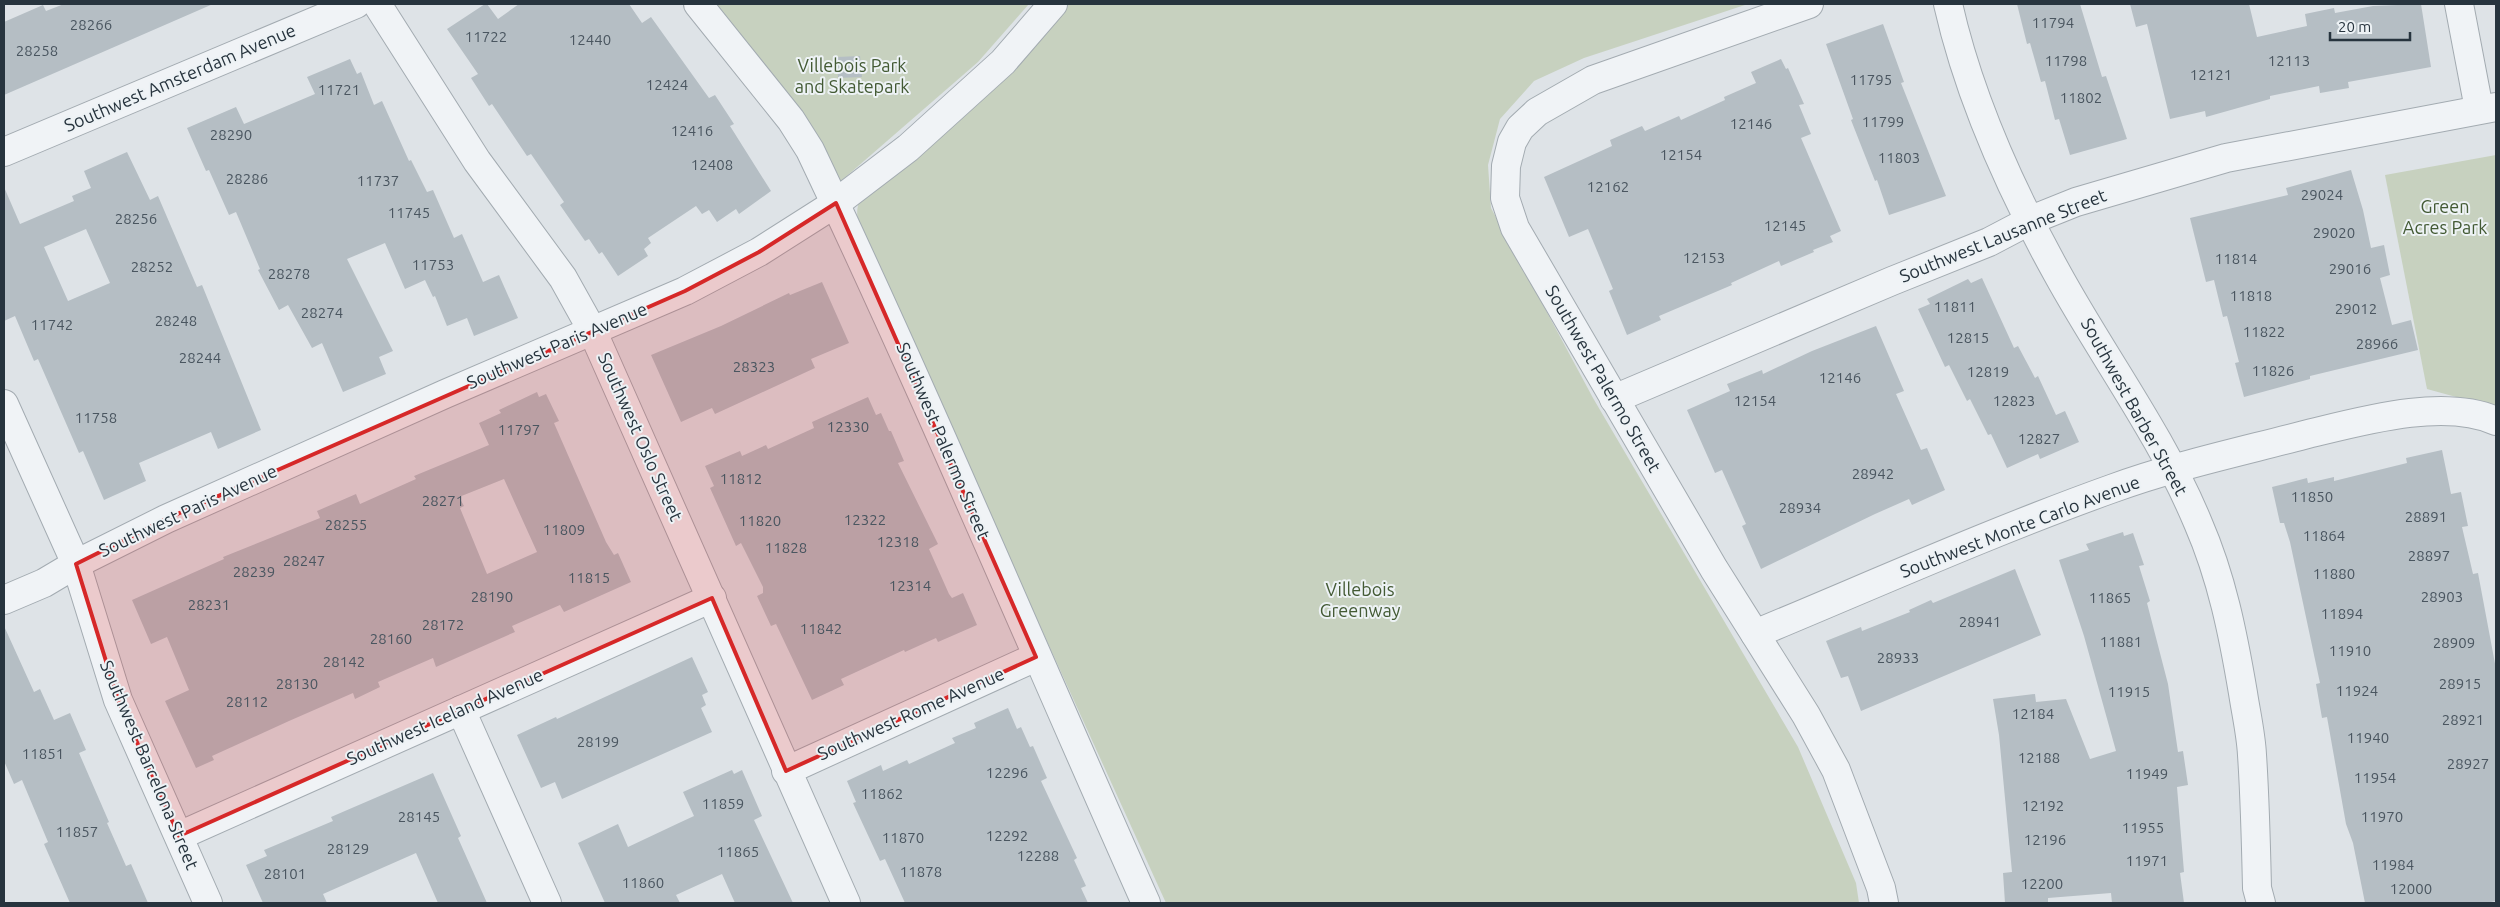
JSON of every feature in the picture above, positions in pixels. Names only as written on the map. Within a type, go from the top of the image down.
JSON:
[{"type":"street","name":"Southwest Amsterdam Avenue","points":[[4,152],[356,4]]},
{"type":"street","name":"Southwest Oslo Street","points":[[377,4],[477,161],[564,278],[592,330],[846,903]]},
{"type":"street","name":"Southwest Palermo Street","points":[[698,4],[791,120],[810,150],[911,365],[1036,657],[1146,903]]},
{"type":"street","name":"Southwest Paris Avenue","points":[[4,600],[44,583],[76,564],[166,519],[719,274],[760,252],[836,203],[908,148],[1003,62],[1053,4]]},
{"type":"street","name":"Southwest Palermo Street","points":[[1809,4],[1593,80],[1537,112],[1520,128],[1512,142],[1506,166],[1505,198],[1515,228],[1714,569],[1806,715],[1836,770],[1881,888],[1884,903]]},
{"type":"street","name":"Southwest Barber Street","points":[[1948,4],[1980,109],[2031,220],[2058,274],[2144,416],[2172,469],[2197,520],[2222,585],[2235,644],[2252,752],[2256,898]]},
{"type":"street","points":[[2459,4],[2488,108]]},
{"type":"street","name":"Southwest Lausanne Street","points":[[1614,399],[1989,242],[2031,220],[2076,202],[2226,158],[2488,108]]},
{"type":"street","name":"Southwest Barcelona Street","points":[[4,404],[76,564],[114,691],[208,903]]},
{"type":"street","name":"Southwest Monte Carlo Avenue","points":[[1755,634],[2025,522],[2112,488],[2172,469],[2344,426],[2409,414],[2442,411],[2465,412],[2496,421]]},
{"type":"street","name":"Southwest Iceland Avenue","points":[[179,836],[712,598]]},
{"type":"street","name":"Southwest Rome Avenue","points":[[786,771],[1036,657]]},
{"type":"street","points":[[461,710],[547,903]]},
{"type":"highlighted area","points":[[836,203],[1036,657],[786,771],[712,598],[179,836],[118,700],[76,564],[166,519],[685,291],[759,252]]},
{"type":"green space","name":"Villebois Park and Skatepark","points":[[706,4],[1029,4],[978,62],[841,181]]},
{"type":"green space","name":"Villebois Greenway","points":[[1066,4],[1748,4],[1584,58],[1534,81],[1500,119],[1488,165],[1491,208],[1593,398],[1798,747],[1856,883],[1859,903],[1166,903],[870,252],[857,215],[859,202]]},
{"type":"green space","name":"Green Acres Park","points":[[2496,155],[2496,408],[2427,389],[2385,175]]},
{"type":"building","points":[[64,4],[213,4],[4,95],[4,22],[43,5],[46,11]]},
{"type":"building","points":[[487,4],[498,19],[519,4],[629,4],[642,23],[651,17],[709,98],[715,95],[734,124],[730,126],[771,191],[739,214],[736,209],[717,222],[709,210],[702,214],[696,206],[648,238],[651,243],[644,249],[648,256],[618,276],[602,252],[599,254],[589,239],[585,241],[560,205],[564,202],[531,154],[527,156],[492,104],[489,106],[471,78],[478,74],[447,29]]},
{"type":"building","points":[[2017,4],[2080,4],[2102,77],[2106,76],[2127,139],[2070,155],[2059,119],[2055,120],[2045,81],[2041,82],[2030,43],[2027,44]]},
{"type":"building","points":[[2130,4],[2249,4],[2257,37],[2307,26],[2305,14],[2334,8],[2335,13],[2373,6],[2421,4],[2431,67],[2348,82],[2349,88],[2320,93],[2319,86],[2270,96],[2270,99],[2206,117],[2205,111],[2170,119],[2147,24],[2136,27]]},
{"type":"building","points":[[1883,24],[1904,82],[1901,83],[1946,196],[1889,215],[1877,180],[1875,181],[1851,120],[1853,119],[1826,44]]},
{"type":"building","points":[[860,56],[862,77],[838,78],[837,57]]},
{"type":"building","points":[[350,59],[357,74],[361,72],[374,105],[382,101],[409,161],[411,160],[427,192],[433,190],[454,238],[462,234],[483,282],[499,275],[518,318],[474,336],[467,318],[447,326],[435,296],[433,297],[425,280],[405,289],[385,243],[347,259],[393,351],[379,357],[386,374],[343,392],[322,343],[312,348],[288,305],[279,310],[258,270],[260,269],[236,212],[229,215],[209,170],[206,171],[187,128],[236,107],[244,124],[315,94],[307,77]]},
{"type":"building","points":[[1781,59],[1786,69],[1788,68],[1804,104],[1799,105],[1811,134],[1801,138],[1841,231],[1830,236],[1833,242],[1813,250],[1814,252],[1781,266],[1779,261],[1731,283],[1732,285],[1659,316],[1661,320],[1627,335],[1609,291],[1613,289],[1588,229],[1569,237],[1544,177],[1612,146],[1610,140],[1642,126],[1645,131],[1679,116],[1681,120],[1725,100],[1724,97],[1756,83],[1751,72]]},
{"type":"building","points":[[127,152],[150,200],[158,196],[197,287],[202,285],[261,430],[218,449],[211,432],[139,463],[146,481],[104,500],[83,451],[79,453],[38,359],[34,361],[15,316],[4,321],[4,187],[20,224],[74,201],[72,196],[91,188],[84,171]],"holes":[[[86,229],[110,283],[68,301],[44,247]]]},
{"type":"building","points":[[2351,170],[2363,210],[2371,248],[2384,245],[2390,275],[2380,278],[2392,325],[2411,320],[2418,350],[2310,376],[2310,379],[2244,397],[2235,363],[2239,362],[2227,316],[2223,317],[2214,280],[2206,282],[2190,218],[2288,195],[2286,188]]},
{"type":"building","points":[[1982,278],[2014,348],[2018,346],[2035,378],[2038,376],[2056,415],[2065,411],[2079,442],[2040,459],[2038,454],[2007,468],[1991,434],[1988,435],[1970,399],[1967,401],[1949,365],[1945,367],[1918,309],[1930,304],[1927,299],[1968,279],[1971,283]]},
{"type":"building","points":[[822,282],[849,343],[811,359],[815,368],[715,414],[712,408],[681,422],[651,355],[721,326],[789,293],[790,295]]},
{"type":"building","points":[[1876,326],[1904,391],[1896,394],[1921,450],[1927,448],[1945,490],[1912,505],[1909,499],[1761,569],[1742,526],[1746,524],[1722,470],[1715,473],[1687,410],[1730,391],[1727,384],[1762,370],[1763,374],[1812,351]]},
{"type":"building","points":[[537,392],[539,397],[546,394],[559,421],[554,423],[606,542],[614,555],[618,553],[631,582],[564,612],[560,605],[512,626],[515,632],[436,667],[433,658],[378,682],[380,687],[355,699],[353,693],[212,756],[214,760],[196,768],[165,701],[189,690],[167,637],[151,644],[132,600],[224,559],[223,557],[320,518],[317,511],[356,494],[360,504],[416,479],[414,476],[489,445],[479,423],[501,413],[499,410]],"holes":[[[504,479],[537,552],[487,574],[460,508],[464,506],[459,497]]]},
{"type":"building","points":[[868,397],[876,415],[881,413],[904,461],[898,463],[938,544],[929,549],[949,594],[952,598],[963,593],[977,625],[938,642],[936,638],[905,652],[904,650],[841,679],[844,685],[812,700],[776,624],[771,626],[757,596],[763,593],[763,587],[741,543],[736,546],[710,488],[714,486],[705,466],[740,451],[742,456],[766,445],[768,449],[814,428],[812,422]]},
{"type":"building","points":[[2442,450],[2451,494],[2461,492],[2468,526],[2462,527],[2473,574],[2478,573],[2496,669],[2496,901],[2486,903],[2365,903],[2353,843],[2346,824],[2327,717],[2322,718],[2316,684],[2320,683],[2290,542],[2284,523],[2280,523],[2272,487],[2307,478],[2308,483],[2334,477],[2334,481],[2407,463],[2406,458]]},
{"type":"building","points":[[2123,532],[2124,536],[2133,533],[2144,565],[2139,566],[2150,601],[2147,603],[2168,684],[2178,752],[2183,751],[2188,785],[2177,787],[2184,872],[2180,873],[2184,903],[2112,903],[2111,893],[2048,898],[2048,903],[2005,903],[2003,873],[2012,872],[1999,735],[1993,699],[2035,694],[2036,702],[2066,699],[2090,759],[2116,751],[2084,636],[2059,560],[2089,550],[2086,544]]},
{"type":"building","points":[[2015,569],[2041,635],[1861,711],[1848,676],[1841,678],[1826,641],[1861,627],[1862,631],[1910,612],[1909,610],[1931,600],[1933,603]]},
{"type":"building","points":[[4,626],[34,692],[40,689],[54,720],[70,713],[86,750],[79,753],[109,822],[107,823],[126,866],[131,864],[148,903],[70,903],[44,844],[48,842],[22,780],[14,784],[4,761]]},
{"type":"building","points":[[692,657],[708,692],[702,695],[706,705],[701,708],[712,732],[562,799],[555,782],[541,788],[517,735],[556,717],[557,719]]},
{"type":"building","points":[[1008,708],[1017,729],[1021,727],[1030,747],[1033,746],[1047,778],[1041,781],[1077,858],[1074,860],[1086,886],[1081,888],[1088,903],[905,903],[885,859],[880,861],[853,803],[856,802],[847,781],[881,765],[883,771],[907,760],[909,764],[955,743],[952,738],[976,728],[974,723]]},
{"type":"building","points":[[732,770],[734,774],[742,770],[762,816],[754,820],[793,903],[735,903],[722,874],[676,895],[680,903],[605,903],[578,843],[618,824],[628,847],[694,816],[683,792]]},
{"type":"building","points":[[433,773],[461,836],[458,838],[487,903],[438,903],[416,853],[323,894],[327,903],[263,903],[246,865],[267,856],[264,850],[333,821],[331,817]]}]
